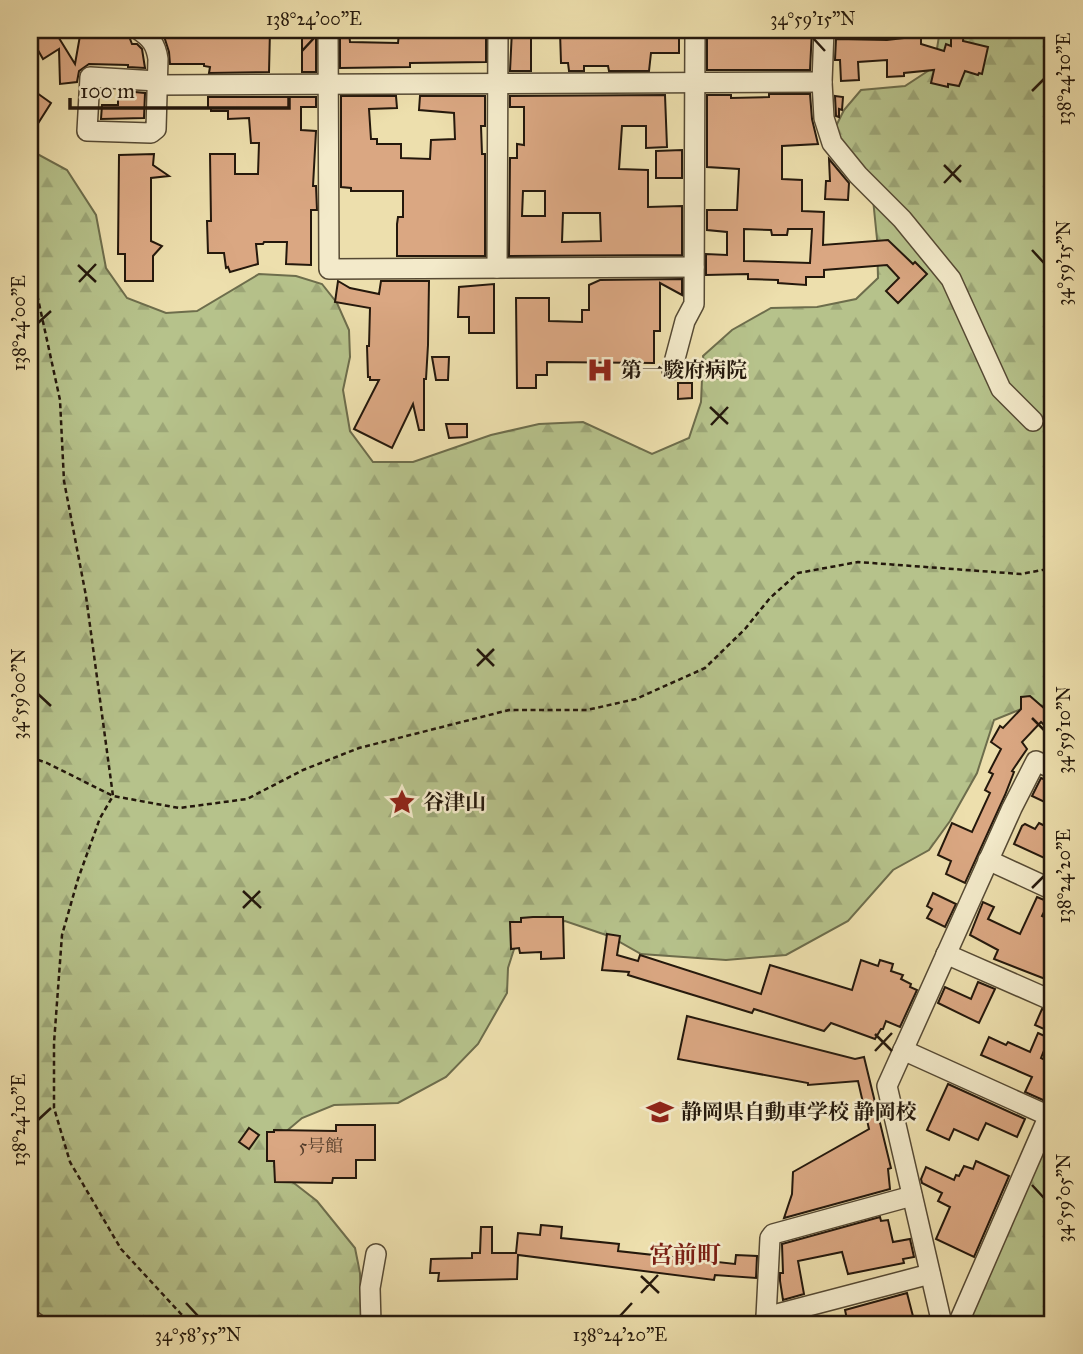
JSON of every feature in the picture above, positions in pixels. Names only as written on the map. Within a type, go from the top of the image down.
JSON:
[{"type":"street","points":[[139,30],[154,42],[158,60],[157,83],[822,82]]},
{"type":"street","points":[[328,30],[329,269],[694,267]]},
{"type":"street","points":[[497,268],[498,30]]},
{"type":"street","points":[[672,370],[685,321],[694,304],[695,30]]},
{"type":"street","points":[[824,30],[824,118],[832,143],[858,175],[902,219],[951,279],[1001,389],[1033,421]]},
{"type":"street","points":[[942,1324],[887,1086],[988,860],[1036,761],[1053,769]]},
{"type":"street","points":[[988,860],[1053,890]]},
{"type":"street","points":[[946,954],[1053,1002]]},
{"type":"street","points":[[903,1050],[1051,1111],[958,1324]]},
{"type":"street","points":[[912,1196],[773,1234],[770,1238],[765,1321],[930,1274]]},
{"type":"street","points":[[370,1324],[370,1288],[376,1254]]},
{"type":"street","points":[[30,1319],[37,1324]]},
{"type":"path","points":[[30,262],[60,400],[64,481],[86,596],[113,796],[100,818],[62,935],[54,1043],[54,1108],[70,1162],[121,1249],[181,1314],[200,1324]]},
{"type":"path","points":[[30,757],[113,796],[180,808],[247,799],[303,770],[359,748],[509,710],[587,710],[636,699],[705,668],[798,573],[858,562],[1021,574],[1053,568]]},
{"type":"green space","points":[[940,30],[1053,30],[1053,708],[1034,704],[994,720],[977,773],[950,821],[929,850],[893,870],[848,921],[786,955],[726,960],[641,954],[609,936],[565,921],[533,926],[516,943],[508,968],[507,993],[478,1044],[446,1077],[398,1103],[334,1105],[302,1118],[276,1140],[281,1173],[317,1201],[355,1248],[360,1273],[361,1324],[30,1324],[30,150],[67,170],[96,215],[106,268],[127,298],[166,313],[197,311],[259,274],[296,276],[322,284],[337,303],[349,330],[350,357],[343,390],[350,431],[373,462],[413,462],[491,435],[539,424],[583,422],[652,454],[689,438],[701,402],[703,356],[732,330],[771,308],[817,307],[856,299],[878,278],[873,199],[834,130],[844,110],[861,90],[905,86],[934,67]]},
{"type":"green space","points":[[1053,1122],[1053,1324],[964,1324]]},
{"type":"building","points":[[30,30],[54,30],[75,64],[81,30],[127,31],[132,44],[137,44],[142,49],[145,68],[89,64],[79,71],[77,82],[60,84],[59,49],[43,59],[30,36]]},
{"type":"building","points":[[270,30],[269,72],[209,73],[210,67],[204,64],[170,64],[163,33]]},
{"type":"building","points":[[302,30],[316,30],[316,72],[302,72]]},
{"type":"building","points":[[449,30],[486,30],[486,62],[410,63],[410,67],[340,68],[340,32],[349,32],[350,42],[398,43],[399,33],[449,33]]},
{"type":"building","points":[[512,30],[531,30],[531,71],[510,71]]},
{"type":"building","points":[[679,30],[679,53],[651,53],[649,71],[609,71],[608,66],[584,66],[584,71],[569,71],[568,63],[561,63],[560,32]]},
{"type":"building","points":[[710,30],[812,30],[810,70],[707,70],[707,36],[710,36]]},
{"type":"building","points":[[951,30],[964,30],[963,41],[988,47],[982,74],[965,71],[959,86],[948,84],[948,87],[931,83],[934,70],[887,77],[887,60],[858,62],[859,80],[841,81],[840,60],[835,60],[836,39],[887,40],[921,36],[921,44],[944,51],[946,44],[951,46]]},
{"type":"building","points":[[30,88],[51,103],[30,136]]},
{"type":"building","points":[[124,91],[145,93],[144,118],[101,119],[102,105],[118,105],[118,99],[125,99]]},
{"type":"building","points":[[769,94],[810,94],[818,144],[782,146],[782,179],[802,180],[802,211],[824,212],[823,245],[888,240],[927,274],[898,303],[886,291],[899,278],[887,265],[824,270],[824,277],[806,277],[806,285],[748,279],[748,274],[706,275],[706,254],[727,255],[727,232],[707,230],[707,210],[737,210],[739,169],[707,167],[707,95],[731,95],[731,98],[769,97]],"holes":[[[744,229],[771,230],[772,235],[787,235],[788,229],[812,229],[810,263],[744,261]]]},
{"type":"building","points":[[665,95],[667,147],[646,148],[646,126],[622,126],[619,169],[648,170],[648,207],[682,206],[682,255],[509,256],[510,158],[517,158],[517,144],[524,145],[524,107],[510,107],[510,96]],"holes":[[[523,191],[545,191],[545,216],[522,216]],[[563,213],[600,213],[601,241],[562,242]]]},
{"type":"building","points":[[341,96],[396,96],[397,108],[369,109],[371,139],[377,139],[377,144],[401,144],[401,158],[430,159],[431,140],[455,139],[454,113],[419,110],[420,96],[485,96],[485,126],[481,126],[482,154],[485,154],[485,256],[397,256],[397,224],[398,217],[403,217],[403,191],[351,191],[351,188],[341,187]]},
{"type":"building","points":[[835,96],[843,97],[839,117],[836,116]]},
{"type":"building","points":[[208,97],[316,97],[316,107],[301,107],[301,130],[316,131],[313,186],[316,186],[317,210],[311,210],[311,265],[286,264],[287,242],[256,244],[258,264],[230,272],[228,267],[226,268],[224,253],[208,253],[207,221],[211,221],[210,154],[235,154],[235,174],[258,174],[259,143],[251,143],[249,118],[228,119],[228,111],[211,111],[211,108],[208,108]]},
{"type":"building","points":[[682,150],[682,178],[656,178],[656,151]]},
{"type":"building","points":[[154,154],[153,165],[169,176],[151,178],[151,241],[162,246],[153,256],[153,281],[125,281],[125,254],[118,254],[119,155]]},
{"type":"building","points":[[829,159],[849,183],[848,200],[825,199],[826,181],[830,181]]},
{"type":"building","points":[[682,279],[682,295],[660,283],[660,331],[654,331],[654,363],[547,362],[547,375],[536,375],[536,388],[517,388],[516,298],[549,298],[549,321],[582,322],[582,310],[589,310],[589,285],[600,280]]},
{"type":"building","points":[[338,281],[350,288],[379,294],[381,281],[429,281],[424,430],[419,430],[413,404],[392,448],[354,429],[379,380],[370,380],[368,377],[370,308],[335,302]]},
{"type":"building","points":[[494,284],[494,333],[469,333],[469,317],[458,317],[459,287]]},
{"type":"building","points":[[432,357],[449,357],[448,380],[436,380]]},
{"type":"building","points":[[678,383],[692,383],[692,398],[678,399]]},
{"type":"building","points":[[446,424],[467,424],[467,437],[449,438]]},
{"type":"building","points":[[1030,696],[1053,716],[1053,721],[1047,728],[1041,722],[1022,742],[1027,749],[1012,771],[1014,772],[1005,795],[965,883],[946,874],[951,861],[938,855],[952,823],[972,832],[990,793],[985,790],[993,774],[989,772],[1001,749],[991,742],[1000,726],[1003,728],[1021,709],[1021,697]]},
{"type":"building","points":[[1041,778],[1053,783],[1053,806],[1032,796]]},
{"type":"building","points":[[1039,823],[1053,830],[1049,837],[1053,839],[1053,862],[1014,844],[1022,826],[1025,824],[1035,829]]},
{"type":"building","points":[[933,893],[956,904],[945,927],[927,918],[932,909],[927,906]]},
{"type":"building","points":[[1037,897],[1049,902],[1042,916],[1053,921],[1046,946],[1053,950],[1053,982],[994,959],[998,950],[970,935],[983,902],[994,907],[988,919],[1020,934]]},
{"type":"building","points":[[563,917],[564,958],[541,959],[541,952],[520,953],[519,948],[511,949],[510,922],[521,922],[521,918]]},
{"type":"building","points":[[607,934],[620,936],[617,955],[638,961],[640,955],[761,994],[770,965],[852,990],[861,960],[878,966],[880,960],[893,964],[891,971],[903,975],[901,979],[917,990],[900,1027],[886,1021],[875,1039],[831,1023],[824,1031],[754,1009],[752,1013],[628,975],[629,972],[602,970]]},
{"type":"building","points":[[978,982],[995,989],[979,1023],[938,1003],[945,987],[971,999]]},
{"type":"building","points":[[1042,1009],[1053,1013],[1046,1030],[1035,1025]]},
{"type":"building","points":[[687,1016],[855,1059],[864,1057],[891,1168],[888,1169],[890,1189],[784,1218],[792,1194],[793,1172],[869,1129],[858,1081],[808,1085],[678,1059]]},
{"type":"building","points":[[1038,1033],[1049,1038],[1041,1058],[1053,1064],[1053,1083],[1043,1100],[1025,1092],[1032,1077],[981,1055],[989,1037],[1030,1052]]},
{"type":"building","points":[[948,1084],[1025,1119],[1017,1137],[986,1123],[978,1140],[954,1129],[949,1140],[927,1130]]},
{"type":"building","points":[[336,1125],[375,1125],[375,1160],[356,1160],[356,1178],[333,1178],[332,1183],[275,1182],[274,1161],[267,1161],[267,1132],[336,1131]]},
{"type":"building","points":[[249,1128],[259,1135],[249,1149],[239,1142]]},
{"type":"building","points":[[976,1161],[1009,1176],[974,1257],[936,1239],[950,1207],[938,1201],[942,1193],[922,1183],[921,1179],[926,1167],[954,1180],[964,1166],[973,1169]]},
{"type":"building","points":[[880,1217],[881,1221],[888,1220],[893,1242],[910,1239],[914,1257],[903,1259],[904,1263],[848,1274],[842,1252],[798,1261],[804,1294],[783,1300],[780,1281],[780,1273],[783,1273],[782,1244]]},
{"type":"building","points":[[541,1225],[562,1227],[561,1238],[619,1244],[618,1251],[735,1264],[736,1255],[757,1256],[756,1278],[715,1275],[714,1280],[518,1255],[517,1279],[438,1281],[439,1273],[430,1273],[431,1259],[472,1258],[472,1253],[480,1253],[481,1227],[492,1227],[492,1253],[516,1253],[518,1233],[540,1235]]},
{"type":"building","points":[[907,1293],[915,1324],[848,1324],[845,1310]]},
{"type":"place","name":"第一駿府病院","points":[[600,370]]},
{"type":"place","name":"谷津山","points":[[402,802]]},
{"type":"place","name":"静岡県自動車学校 静岡校","points":[[660,1112]]},
{"type":"district","name":"宮前町","points":[[685,1255]]}]
